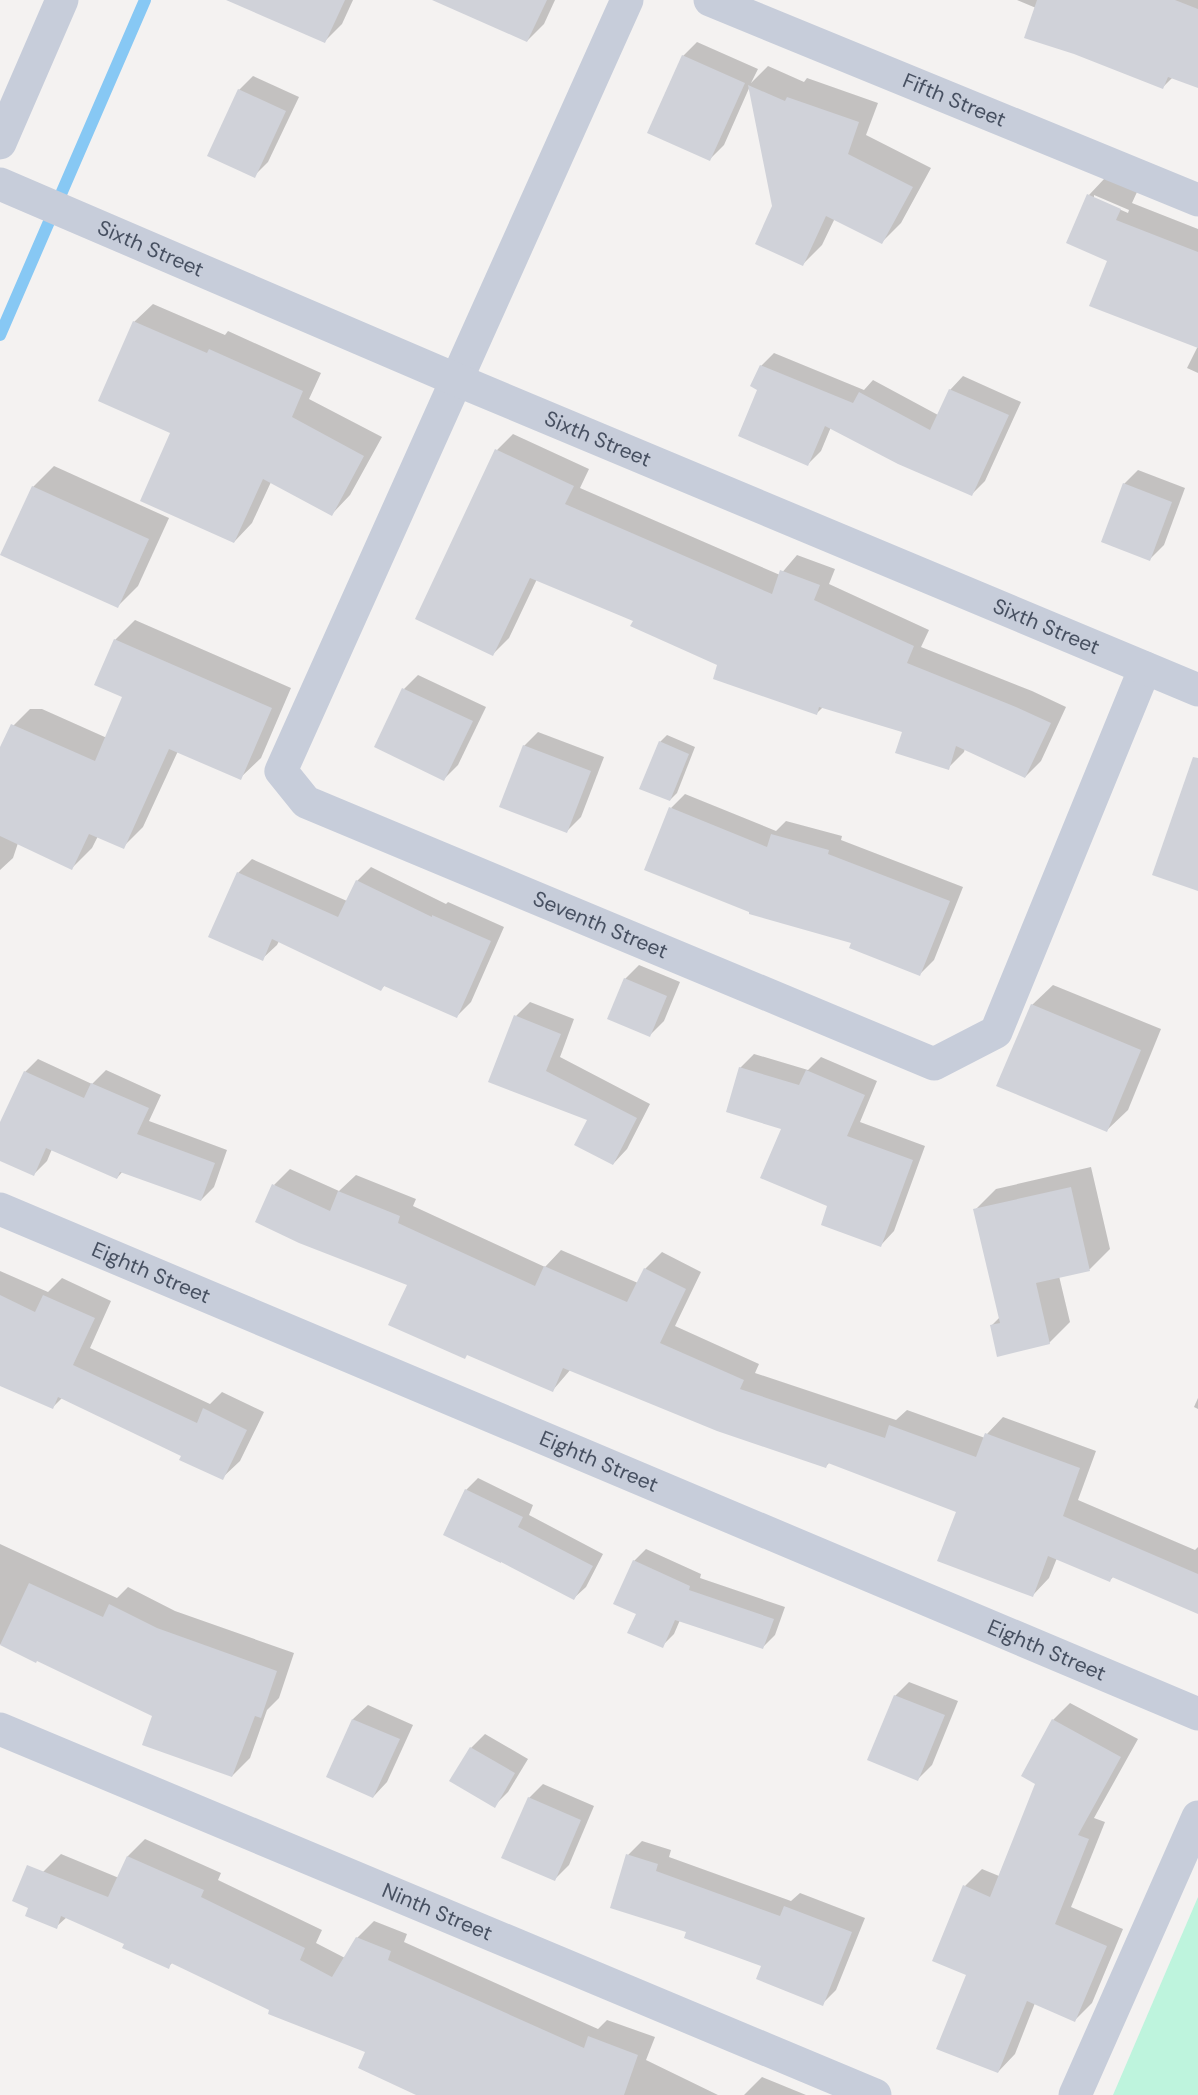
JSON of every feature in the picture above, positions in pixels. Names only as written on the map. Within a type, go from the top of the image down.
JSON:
[{"type":"street","points":[[0,143],[62,0]]},
{"type":"street","points":[[457,380],[627,0]]},
{"type":"street","name":"Fifth Street","points":[[710,0],[1198,200]]},
{"type":"street","name":"Sixth Street","points":[[0,184],[457,380],[1198,690]]},
{"type":"street","name":"Seventh Street","points":[[457,380],[281,771],[306,802],[934,1064],[996,1032],[1145,668]]},
{"type":"street","name":"Eighth Street","points":[[0,1209],[1198,1714]]},
{"type":"street","name":"Ninth Street","points":[[0,1729],[875,2095]]},
{"type":"street","points":[[1075,2095],[1198,1817]]},
{"type":"green space","points":[[1198,1897],[1198,2095],[1113,2095]]},
{"type":"building","points":[[226,0],[345,0],[325,43]]},
{"type":"building","points":[[432,0],[547,0],[527,42]]},
{"type":"building","points":[[1037,0],[1175,0],[1198,9],[1198,88],[1168,77],[1163,89],[1074,54],[1024,38]]},
{"type":"building","points":[[682,55],[745,83],[710,161],[647,133]]},
{"type":"building","points":[[748,85],[785,101],[787,97],[859,122],[848,154],[913,187],[882,244],[826,216],[803,266],[755,244],[772,206]]},
{"type":"building","points":[[238,89],[286,111],[255,178],[207,156]]},
{"type":"building","points":[[1087,194],[1121,209],[1116,220],[1198,252],[1198,348],[1089,306],[1107,261],[1066,243]]},
{"type":"building","points":[[133,321],[207,353],[209,349],[303,391],[292,417],[364,456],[332,516],[263,479],[234,543],[140,501],[170,433],[98,401]]},
{"type":"building","points":[[760,365],[853,403],[859,392],[930,430],[949,389],[1009,415],[972,496],[898,464],[825,426],[808,466],[738,436],[757,390],[750,386]]},
{"type":"building","points":[[495,449],[574,486],[565,504],[772,594],[780,570],[820,585],[814,600],[914,646],[907,663],[1051,723],[1025,778],[956,746],[949,770],[895,753],[902,732],[819,707],[817,715],[713,679],[717,665],[630,626],[633,621],[530,578],[493,656],[415,619]]},
{"type":"building","points":[[1123,483],[1172,502],[1150,561],[1101,542]]},
{"type":"building","points":[[32,486],[149,539],[118,608],[0,555]]},
{"type":"building","points":[[114,639],[272,708],[241,780],[169,749],[124,849],[89,834],[72,870],[0,836],[0,747],[11,724],[95,761],[122,697],[94,685]]},
{"type":"building","points":[[402,688],[473,721],[444,781],[374,747]]},
{"type":"building","points":[[659,741],[689,754],[670,801],[639,789]]},
{"type":"building","points":[[523,745],[591,771],[567,833],[499,807]]},
{"type":"building","points":[[1193,757],[1198,758],[1198,891],[1152,875]]},
{"type":"building","points":[[669,807],[767,847],[771,834],[829,850],[828,854],[950,901],[920,976],[849,948],[851,943],[749,914],[749,912],[644,870]]},
{"type":"building","points":[[237,872],[338,917],[356,880],[432,917],[432,915],[491,941],[457,1018],[384,986],[381,991],[272,939],[263,961],[208,937]]},
{"type":"building","points":[[624,978],[667,996],[650,1037],[607,1019]]},
{"type":"building","points":[[1031,1004],[1141,1050],[1107,1132],[996,1086]]},
{"type":"building","points":[[514,1015],[561,1034],[546,1071],[637,1118],[613,1165],[574,1145],[587,1120],[488,1082]]},
{"type":"building","points":[[739,1067],[799,1085],[806,1070],[865,1095],[847,1136],[913,1160],[881,1247],[821,1225],[827,1206],[760,1178],[781,1129],[726,1112]]},
{"type":"building","points":[[24,1071],[84,1098],[91,1083],[149,1108],[137,1134],[215,1163],[201,1201],[120,1172],[117,1179],[46,1148],[34,1176],[0,1161],[0,1122]]},
{"type":"building","points":[[272,1184],[330,1211],[338,1191],[400,1216],[398,1223],[535,1286],[544,1266],[627,1302],[644,1268],[686,1289],[660,1343],[744,1380],[740,1389],[885,1438],[889,1425],[976,1457],[985,1433],[1080,1468],[1063,1516],[1198,1574],[1198,1614],[1112,1577],[1110,1582],[1048,1556],[1033,1597],[937,1561],[956,1512],[828,1463],[826,1468],[717,1431],[563,1368],[553,1392],[467,1355],[465,1359],[388,1325],[407,1285],[299,1243],[255,1222]]},
{"type":"building","points":[[1071,1187],[1090,1271],[1036,1283],[1050,1344],[997,1357],[990,1325],[1000,1323],[973,1209]]},
{"type":"building","points":[[0,1295],[35,1312],[43,1295],[95,1318],[73,1365],[197,1423],[203,1408],[247,1430],[223,1480],[179,1460],[181,1456],[58,1397],[53,1409],[0,1386]]},
{"type":"building","points":[[465,1489],[523,1517],[518,1527],[593,1566],[574,1600],[443,1535]]},
{"type":"building","points":[[633,1560],[690,1586],[689,1590],[774,1619],[763,1649],[675,1620],[663,1648],[627,1633],[636,1614],[613,1604]]},
{"type":"building","points":[[29,1583],[103,1617],[109,1604],[157,1628],[277,1671],[261,1718],[255,1716],[232,1777],[142,1745],[152,1716],[0,1645]]},
{"type":"building","points":[[894,1695],[945,1715],[918,1781],[867,1760]]},
{"type":"building","points":[[352,1719],[400,1739],[373,1798],[326,1777]]},
{"type":"building","points":[[1052,1719],[1121,1757],[1078,1835],[1089,1839],[1055,1924],[1107,1946],[1075,2022],[1027,2001],[998,2073],[936,2049],[966,1975],[932,1961],[963,1885],[990,1897],[1035,1784],[1021,1776]]},
{"type":"building","points":[[470,1747],[515,1773],[495,1808],[449,1781]]},
{"type":"building","points":[[528,1797],[581,1820],[555,1881],[501,1858]]},
{"type":"building","points":[[626,1854],[658,1864],[656,1871],[780,1916],[784,1906],[852,1932],[823,2006],[756,1979],[761,1966],[684,1938],[686,1932],[610,1908]]},
{"type":"building","points":[[127,1856],[204,1890],[201,1897],[305,1948],[300,1960],[332,1977],[356,1937],[391,1951],[388,1960],[584,2048],[588,2036],[638,2055],[624,2095],[416,2095],[358,2068],[365,2052],[268,2014],[269,2010],[171,1963],[169,1969],[122,1948],[124,1944],[61,1916],[57,1929],[25,1916],[28,1908],[12,1901],[27,1865],[108,1897]]},
{"type":"waterway","points":[[0,335],[145,0]]}]
